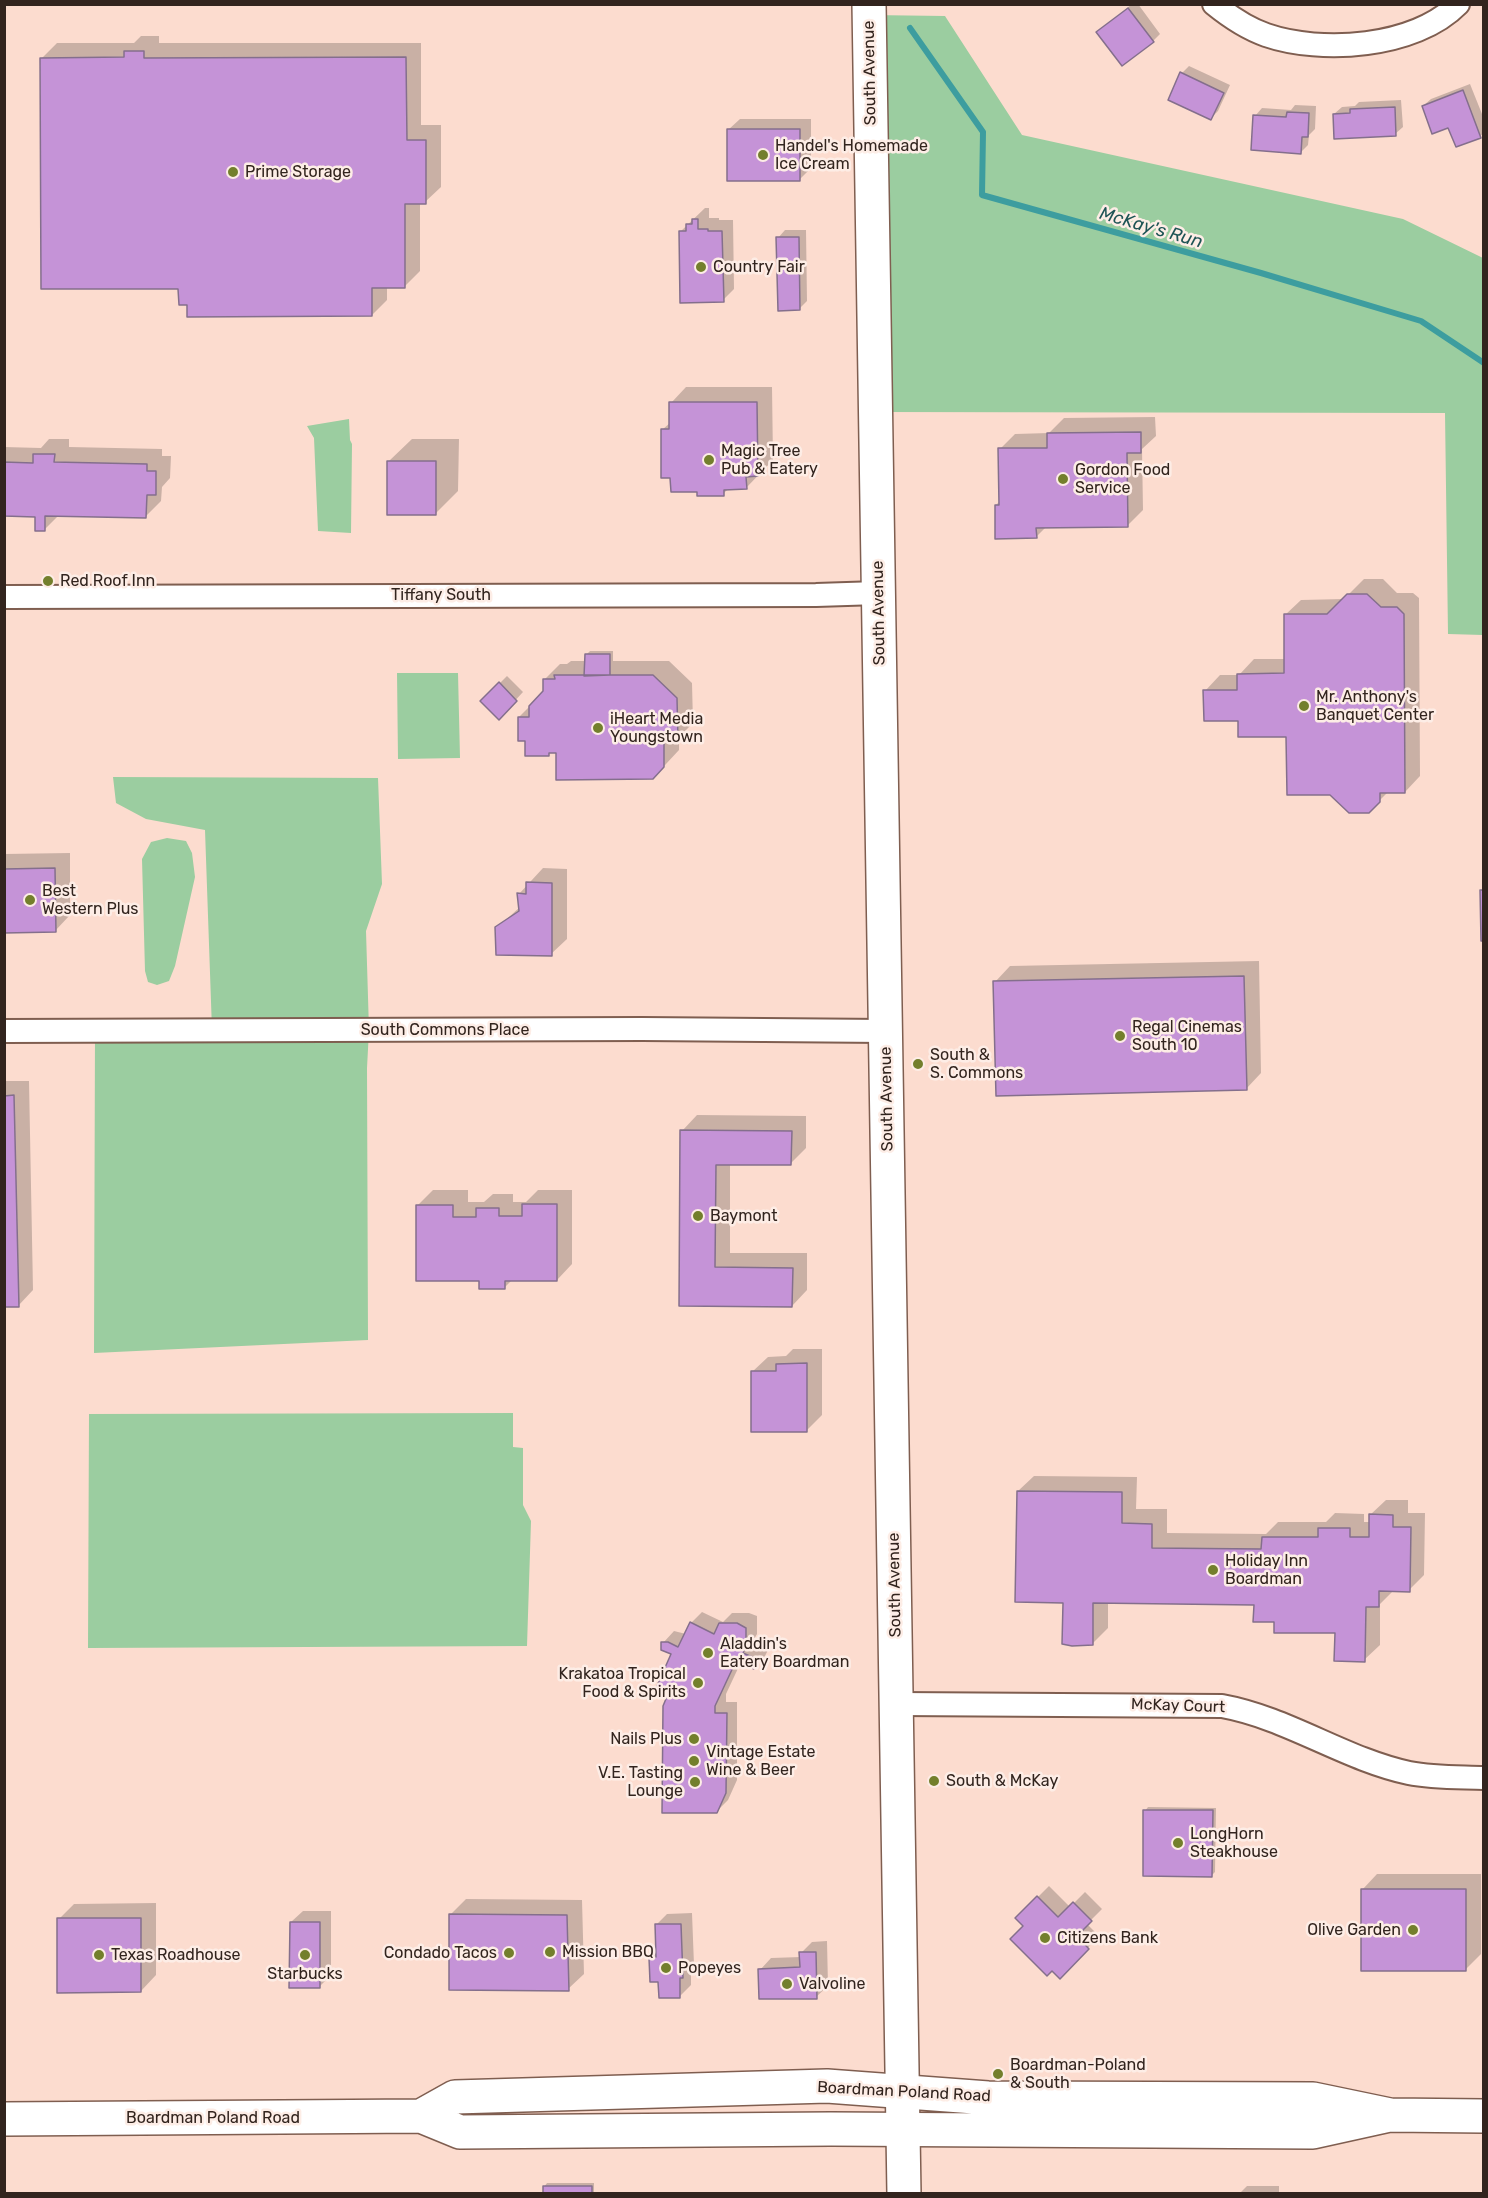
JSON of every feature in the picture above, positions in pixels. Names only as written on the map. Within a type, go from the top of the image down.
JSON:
[{"type":"main road","name":"South Avenue","points":[[869,4],[904,2193]]},
{"type":"main road","name":"Boardman Poland Road","points":[[421,2116],[455,2097],[827,2086],[988,2098],[1313,2099],[1390,2115],[1484,2116]]},
{"type":"main road","name":"Boardman Poland Road","points":[[4,2119],[421,2116],[460,2132],[904,2130],[1313,2132],[1390,2115]]},
{"type":"street","points":[[1214,4],[1236,21],[1265,35],[1286,40],[1343,44],[1399,38],[1426,27],[1458,4]]},
{"type":"street","name":"Tiffany South","points":[[4,597],[878,593]]},
{"type":"street","name":"South Commons Place","points":[[4,1031],[642,1029],[886,1031]]},
{"type":"street","name":"McKay Court","points":[[897,1704],[1222,1706],[1269,1718],[1369,1760],[1408,1773],[1484,1778]]},
{"type":"green space","points":[[870,15],[945,16],[1022,135],[1403,219],[1483,258],[1483,635],[1448,634],[1445,413],[876,412]]},
{"type":"green space","points":[[349,419],[352,444],[351,533],[318,531],[314,438],[307,426]]},
{"type":"green space","points":[[397,673],[458,673],[460,758],[398,759]]},
{"type":"green space","points":[[113,777],[378,778],[382,884],[366,931],[369,1030],[367,1068],[368,1340],[94,1353],[95,1031],[212,1030],[205,830],[146,819],[116,803]]},
{"type":"green space","points":[[167,838],[186,841],[192,853],[195,877],[175,966],[169,981],[157,985],[148,982],[145,971],[142,859],[151,842]]},
{"type":"green space","points":[[513,1413],[513,1447],[523,1448],[523,1505],[531,1521],[527,1646],[88,1648],[89,1414]]},
{"type":"building","points":[[1128,8],[1154,42],[1122,66],[1096,32]]},
{"type":"building","name":"Prime Storage","points":[[124,51],[144,51],[144,58],[406,57],[407,140],[426,140],[426,204],[405,204],[405,288],[372,288],[372,316],[187,317],[187,305],[179,305],[178,289],[41,289],[40,58],[124,57]]},
{"type":"building","points":[[1180,72],[1224,93],[1211,120],[1168,100]]},
{"type":"building","points":[[1463,90],[1481,138],[1456,147],[1448,128],[1432,134],[1422,106]]},
{"type":"building","points":[[1395,107],[1396,136],[1334,139],[1333,114],[1350,113],[1350,109]]},
{"type":"building","points":[[1287,112],[1309,113],[1308,137],[1302,137],[1301,154],[1251,150],[1253,115],[1286,117]]},
{"type":"building","name":"Handel's Homemade Ice Cream","points":[[727,129],[800,129],[800,181],[727,181]]},
{"type":"building","name":"Country Fair","points":[[692,219],[698,219],[698,229],[722,231],[724,302],[680,303],[679,231],[686,231],[686,224],[692,224]]},
{"type":"building","points":[[776,237],[799,237],[800,310],[778,311]]},
{"type":"building","name":"Magic Tree Pub & Eatery","points":[[669,402],[757,402],[758,476],[746,477],[747,489],[724,490],[724,496],[697,496],[697,492],[671,492],[670,478],[661,478],[661,429],[669,429]]},
{"type":"building","name":"Gordon Food Service","points":[[1141,432],[1141,453],[1127,453],[1128,527],[1036,528],[1037,538],[995,539],[995,505],[999,505],[998,448],[1047,448],[1047,433]]},
{"type":"building","points":[[33,454],[55,454],[54,462],[147,464],[147,471],[156,471],[156,495],[147,495],[146,518],[45,516],[45,531],[35,531],[35,517],[4,516],[4,462],[33,463]]},
{"type":"building","points":[[387,461],[436,461],[436,515],[387,515]]},
{"type":"building","name":"Mr. Anthony's Banquet Center","points":[[1347,594],[1367,594],[1381,607],[1397,607],[1404,614],[1405,793],[1380,793],[1380,802],[1369,813],[1349,813],[1330,795],[1287,795],[1286,737],[1238,737],[1238,721],[1204,721],[1203,690],[1237,690],[1237,674],[1284,673],[1284,614],[1327,614]]},
{"type":"building","points":[[585,654],[610,654],[610,675],[584,676]]},
{"type":"building","name":"iHeart Media Youngstown","points":[[554,675],[653,675],[677,698],[678,740],[664,740],[664,767],[653,779],[556,780],[556,753],[549,753],[549,756],[525,756],[525,741],[518,741],[518,717],[529,717],[529,706],[543,691],[543,679],[555,679]]},
{"type":"building","points":[[499,682],[517,701],[499,720],[480,701]]},
{"type":"building","name":"Best Western Plus","points":[[55,868],[56,932],[4,933],[4,869]]},
{"type":"building","points":[[526,882],[552,883],[552,956],[496,955],[495,927],[519,911],[517,893],[526,894]]},
{"type":"building","points":[[1480,890],[1484,890],[1484,941],[1481,941]]},
{"type":"building","name":"Regal Cinemas South 10","points":[[1244,976],[1247,1090],[996,1096],[993,981]]},
{"type":"building","points":[[14,1095],[19,1307],[4,1307],[4,1096]]},
{"type":"building","name":"Baymont","points":[[680,1130],[792,1131],[791,1165],[716,1165],[715,1267],[793,1268],[792,1307],[679,1306]]},
{"type":"building","points":[[522,1204],[557,1204],[557,1281],[505,1281],[505,1289],[479,1289],[479,1281],[416,1281],[416,1205],[453,1205],[453,1217],[476,1217],[476,1208],[499,1208],[499,1216],[522,1216]]},
{"type":"building","points":[[807,1363],[807,1432],[751,1432],[751,1371],[776,1371],[776,1364]]},
{"type":"building","name":"Holiday Inn Boardman","points":[[1017,1491],[1122,1492],[1122,1523],[1152,1524],[1152,1548],[1261,1549],[1262,1537],[1318,1537],[1318,1528],[1350,1528],[1350,1537],[1369,1537],[1369,1514],[1393,1515],[1393,1527],[1411,1527],[1410,1592],[1379,1591],[1379,1607],[1366,1607],[1365,1662],[1334,1661],[1335,1633],[1274,1633],[1274,1622],[1253,1622],[1254,1605],[1093,1603],[1093,1645],[1062,1644],[1063,1603],[1015,1602]]},
{"type":"building","points":[[690,1622],[714,1634],[719,1623],[737,1623],[746,1628],[746,1646],[743,1653],[759,1660],[754,1669],[736,1661],[715,1706],[715,1713],[727,1713],[726,1793],[717,1813],[662,1813],[663,1706],[668,1694],[656,1688],[671,1654],[661,1650],[661,1642],[668,1642],[678,1647]]},
{"type":"building","name":"LongHorn Steakhouse","points":[[1143,1810],[1213,1810],[1212,1877],[1143,1876]]},
{"type":"building","name":"Olive Garden","points":[[1361,1889],[1466,1889],[1466,1971],[1361,1971]]},
{"type":"building","name":"Citizens Bank","points":[[1037,1896],[1058,1917],[1073,1902],[1092,1921],[1077,1936],[1089,1949],[1060,1979],[1052,1971],[1047,1976],[1010,1939],[1023,1926],[1015,1918]]},
{"type":"building","points":[[449,1914],[567,1915],[569,1991],[449,1990]]},
{"type":"building","name":"Texas Roadhouse","points":[[57,1918],[141,1918],[141,1992],[57,1993]]},
{"type":"building","name":"Starbucks","points":[[290,1922],[320,1922],[320,1988],[289,1988]]},
{"type":"building","name":"Popeyes","points":[[655,1924],[681,1924],[683,1978],[680,1978],[680,1998],[659,1998],[658,1982],[650,1982],[649,1958],[656,1957]]},
{"type":"building","name":"Valvoline","points":[[799,1952],[816,1952],[817,1999],[759,1999],[758,1969],[800,1967]]},
{"type":"building","points":[[543,2186],[592,2186],[592,2194],[543,2194]]},
{"type":"waterway","name":"McKay's Run","points":[[910,28],[983,132],[982,195],[1261,273],[1421,321],[1484,363]]},
{"type":"place","name":"Handel's Homemade Ice Cream","points":[[763,155]]},
{"type":"place","name":"Prime Storage","points":[[233,172]]},
{"type":"place","name":"Country Fair","points":[[701,267]]},
{"type":"place","name":"Magic Tree Pub & Eatery","points":[[709,460]]},
{"type":"place","name":"Gordon Food Service","points":[[1063,479]]},
{"type":"place","name":"Red Roof Inn","points":[[48,581]]},
{"type":"place","name":"Mr. Anthony's Banquet Center","points":[[1304,706]]},
{"type":"place","name":"iHeart Media Youngstown","points":[[598,728]]},
{"type":"place","name":"Best Western Plus","points":[[30,900]]},
{"type":"place","name":"Regal Cinemas South 10","points":[[1120,1036]]},
{"type":"place","name":"South & S. Commons","points":[[918,1064]]},
{"type":"place","name":"Baymont","points":[[698,1216]]},
{"type":"place","name":"Holiday Inn Boardman","points":[[1213,1570]]},
{"type":"place","name":"Aladdin's Eatery Boardman","points":[[708,1653]]},
{"type":"place","name":"Krakatoa Tropical Food & Spirits","points":[[698,1683]]},
{"type":"place","name":"Nails Plus","points":[[694,1739]]},
{"type":"place","name":"Vintage Estate Wine & Beer","points":[[694,1761]]},
{"type":"place","name":"South & McKay","points":[[934,1781]]},
{"type":"place","name":"V.E. Tasting Lounge","points":[[695,1782]]},
{"type":"place","name":"LongHorn Steakhouse","points":[[1178,1843]]},
{"type":"place","name":"Olive Garden","points":[[1413,1930]]},
{"type":"place","name":"Citizens Bank","points":[[1045,1938]]},
{"type":"place","name":"Mission BBQ","points":[[550,1952]]},
{"type":"place","name":"Condado Tacos","points":[[509,1953]]},
{"type":"place","name":"Texas Roadhouse","points":[[99,1955]]},
{"type":"place","name":"Starbucks","points":[[305,1955]]},
{"type":"place","name":"Popeyes","points":[[666,1968]]},
{"type":"place","name":"Valvoline","points":[[787,1984]]},
{"type":"place","name":"Boardman-Poland & South","points":[[998,2074]]}]
